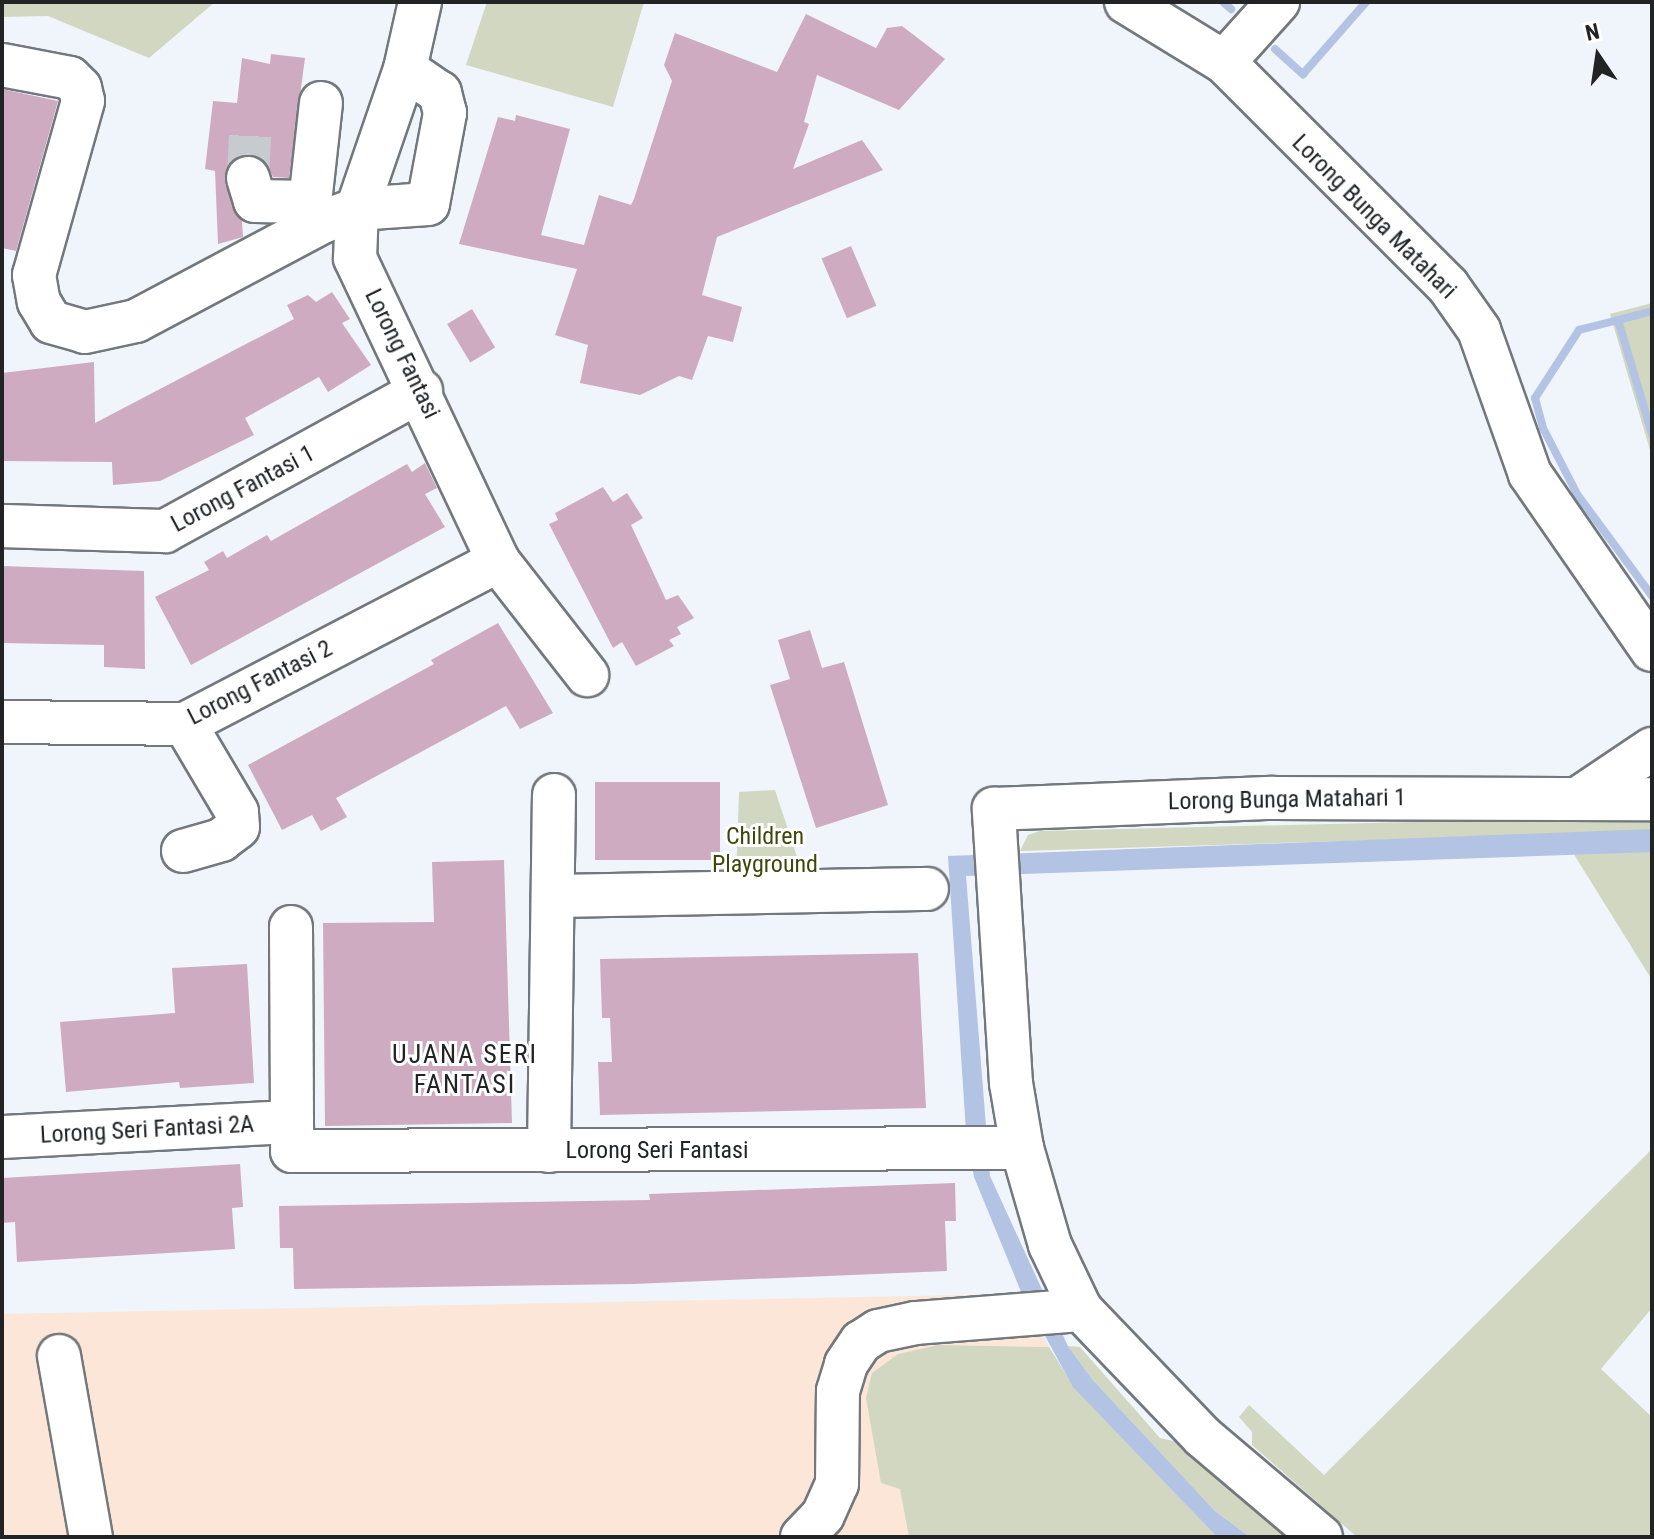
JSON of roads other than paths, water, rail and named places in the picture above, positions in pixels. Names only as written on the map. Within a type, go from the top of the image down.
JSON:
[{"type":"street","name":"Lorong Fantasi","points":[[420,2],[405,69],[330,211],[421,391],[498,561],[587,675]]},
{"type":"street","name":"Lorong Bunga Matahari","points":[[1126,2],[1224,62],[1448,286],[1479,330],[1530,474],[1652,650]]},
{"type":"street","points":[[1224,62],[1278,2]]},
{"type":"street","points":[[2,65],[70,78],[83,101],[34,275],[39,302],[51,322],[85,332],[136,321],[330,211]]},
{"type":"street","points":[[248,178],[255,201],[330,211],[428,204],[445,113],[440,93],[405,69]]},
{"type":"street","points":[[321,103],[330,211]]},
{"type":"street","name":"Lorong Fantasi 1","points":[[2,526],[165,531],[421,391]]},
{"type":"street","name":"Lorong Fantasi 2","points":[[2,722],[185,724],[498,561]]},
{"type":"street","points":[[183,851],[221,840],[238,827],[237,812],[185,724]]},
{"type":"street","points":[[1579,798],[1652,749]]},
{"type":"street","points":[[549,1151],[554,795]]},
{"type":"street","name":"Lorong Bunga Matahari 1","points":[[990,1149],[1011,1083],[997,845],[1273,798],[1652,799]]},
{"type":"street","points":[[553,896],[927,889]]},
{"type":"street","points":[[291,927],[292,1137]]},
{"type":"street","name":"Lorong Seri Fantasi 2A","points":[[3,1137],[292,1137]]},
{"type":"street","name":"Lorong Seri Fantasi","points":[[292,1137],[549,1151],[990,1149]]},
{"type":"street","points":[[990,1149],[1050,1245],[1070,1313],[1203,1437],[1321,1537]]},
{"type":"street","points":[[802,1537],[823,1515],[837,1484],[838,1391],[861,1342],[878,1331],[916,1323],[1070,1313]]},
{"type":"street","points":[[59,1356],[91,1537]]},
{"type":"water","points":[[1652,829],[1652,852],[966,876],[990,1176],[1068,1346],[1092,1379],[1215,1511],[1250,1537],[1217,1537],[1073,1387],[1022,1294],[974,1177],[966,1132],[948,856]]},
{"type":"waterway","points":[[1223,2],[1231,9]]},
{"type":"waterway","points":[[1275,49],[1303,74],[1366,2]]},
{"type":"waterway","points":[[1652,311],[1618,320],[1652,434]]},
{"type":"waterway","points":[[1618,320],[1579,330],[1535,398],[1543,428],[1577,494],[1652,596]]},
{"type":"tunnel","points":[[248,178],[251,116]]},
{"type":"district","name":"UJANA SERI FANTASI","points":[[465,1070]]},
{"type":"park label","name":"Children Playground","points":[[765,851]]}]
